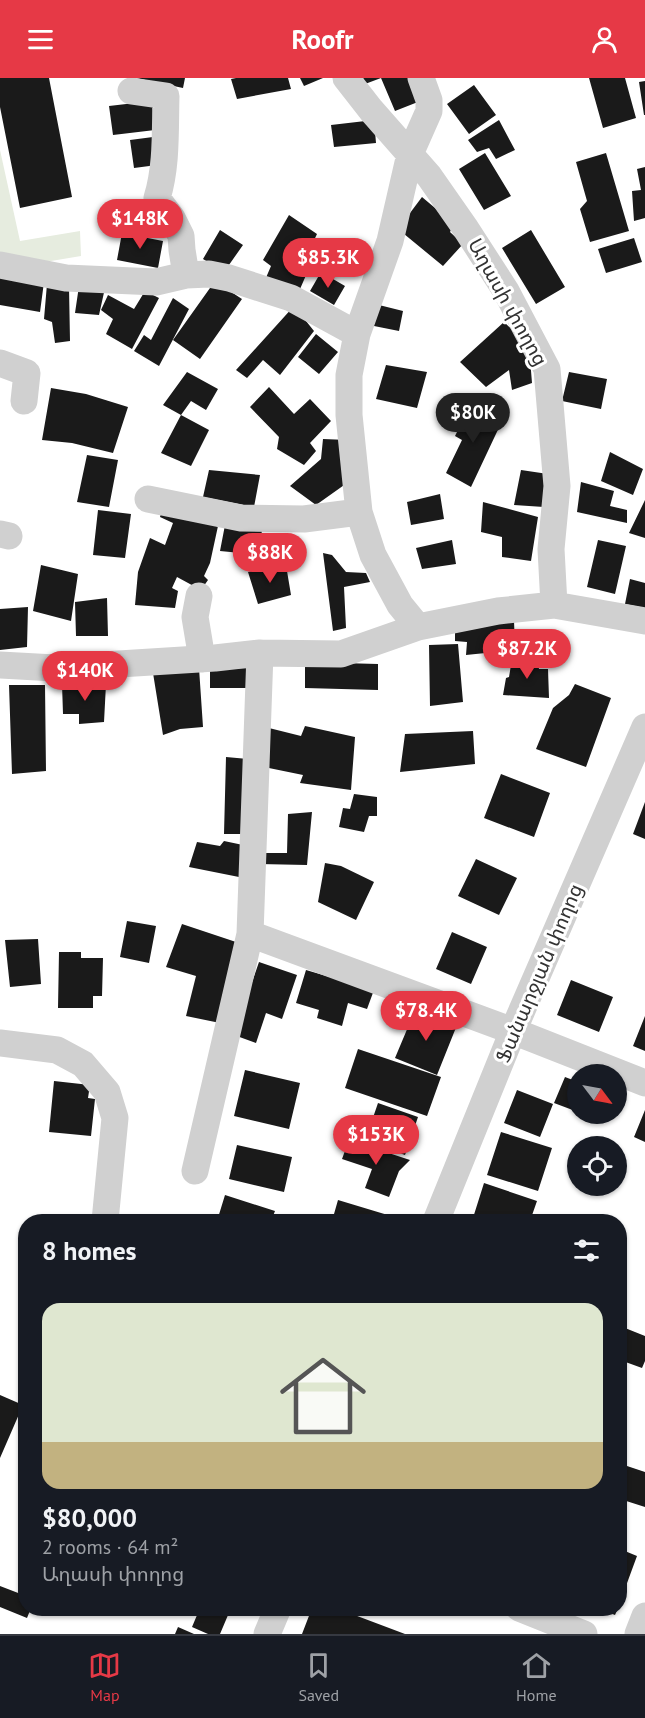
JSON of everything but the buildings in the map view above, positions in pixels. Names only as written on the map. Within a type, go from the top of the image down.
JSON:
[{"type":"street","name":"Աղասի փողոց","points":[[346,78],[429,176],[472,237],[506,291],[547,369],[557,486],[551,549],[554,605]]},
{"type":"street","points":[[418,627],[400,605],[373,555],[359,512],[348,415],[349,375],[357,334],[390,240],[410,154],[429,111],[429,100],[421,78]]},
{"type":"street","points":[[132,91],[166,96],[164,149],[157,198],[172,218],[181,236],[186,275]]},
{"type":"street","points":[[0,265],[66,278],[156,282],[186,275],[209,274],[261,287],[291,298],[357,334]]},
{"type":"street","points":[[0,363],[27,373],[24,401]]},
{"type":"street","points":[[148,499],[241,518],[304,519],[359,512]]},
{"type":"street","points":[[199,596],[195,617],[202,659]]},
{"type":"street","points":[[0,665],[55,668],[202,659],[260,652],[341,654],[418,627],[498,611],[554,605],[645,621]]},
{"type":"street","points":[[195,1171],[250,934],[260,652]]},
{"type":"street","name":"Ֆանարջյան փողոց","points":[[439,1214],[513,1031],[636,773],[645,727]]},
{"type":"street","points":[[250,934],[513,1031],[645,1083]]},
{"type":"street","points":[[0,1043],[57,1050],[83,1064],[107,1092],[115,1118],[106,1214]]},
{"type":"street","points":[[267,1634],[275,1616]]},
{"type":"street","points":[[539,1616],[584,1634]]},
{"type":"street","points":[[638,1634],[645,1616]]},
{"type":"shaded area","points":[[0,150],[20,241],[80,231],[81,256],[45,262],[0,256]]}]
